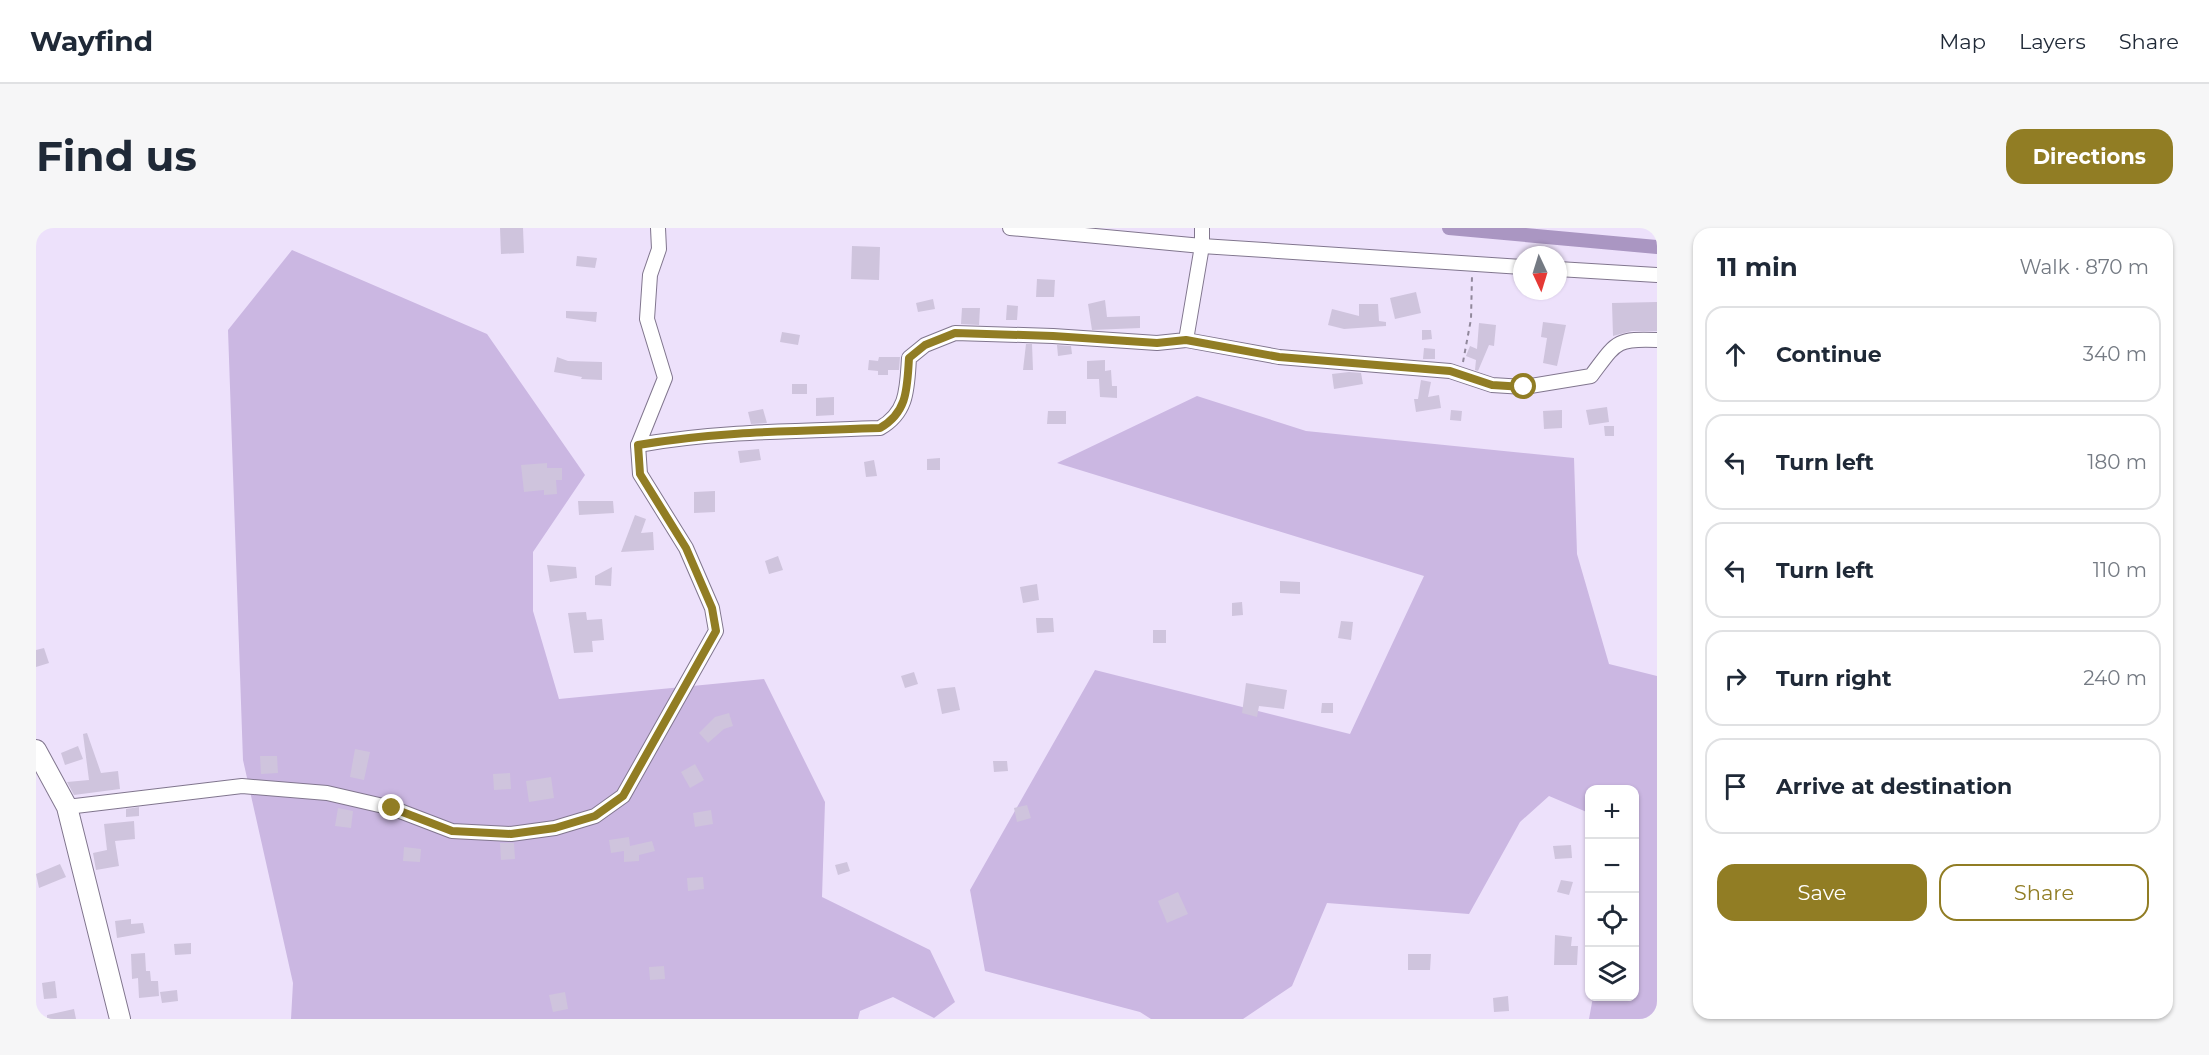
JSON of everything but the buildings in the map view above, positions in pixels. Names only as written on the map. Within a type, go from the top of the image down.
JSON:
[{"type":"street","points":[[67,807],[242,786],[327,792],[392,808],[452,831],[511,834],[555,828],[595,816],[623,796],[716,631],[712,608],[686,548],[640,474],[638,445],[665,378],[647,319],[650,275],[659,249],[658,228]]},
{"type":"street","points":[[1010,228],[1202,235],[1234,246],[1513,266]]},
{"type":"street","points":[[1186,340],[1202,235]]},
{"type":"street","points":[[1567,269],[1657,274]]},
{"type":"street","points":[[638,445],[670,440],[769,432],[880,428],[894,420],[902,407],[909,358],[925,345],[955,333],[1022,334],[1157,343],[1186,340],[1279,357],[1450,371],[1492,385],[1524,387],[1591,376],[1614,345],[1630,339],[1657,340]]},
{"type":"street","points":[[36,750],[67,807],[120,1019]]},
{"type":"path","points":[[1460,375],[1471,319],[1471,264]]},
{"type":"shaded area","points":[[292,250],[487,334],[585,475],[533,552],[533,611],[559,699],[764,679],[825,802],[822,897],[930,950],[955,1002],[934,1018],[893,997],[860,1011],[858,1019],[291,1019],[293,983],[243,760],[228,330]]},
{"type":"shaded area","points":[[1197,396],[1306,431],[1574,458],[1577,554],[1609,664],[1657,676],[1657,1019],[1589,1019],[1592,1001],[1639,1001],[1639,785],[1585,785],[1585,811],[1549,796],[1520,822],[1469,914],[1327,903],[1292,986],[1243,1019],[1151,1019],[1140,1012],[985,971],[970,890],[1095,670],[1350,734],[1424,576],[1057,463]]},
{"type":"waterway","points":[[1449,228],[1657,247]]},
{"type":"route","points":[[392,808],[452,831],[511,834],[555,828],[595,816],[623,796],[716,631],[712,608],[686,548],[640,474],[638,445],[670,440],[769,432],[880,428],[894,420],[902,407],[908,378],[909,358],[925,345],[955,333],[1053,336],[1157,343],[1186,340],[1279,357],[1450,371],[1492,385],[1524,387]]}]
